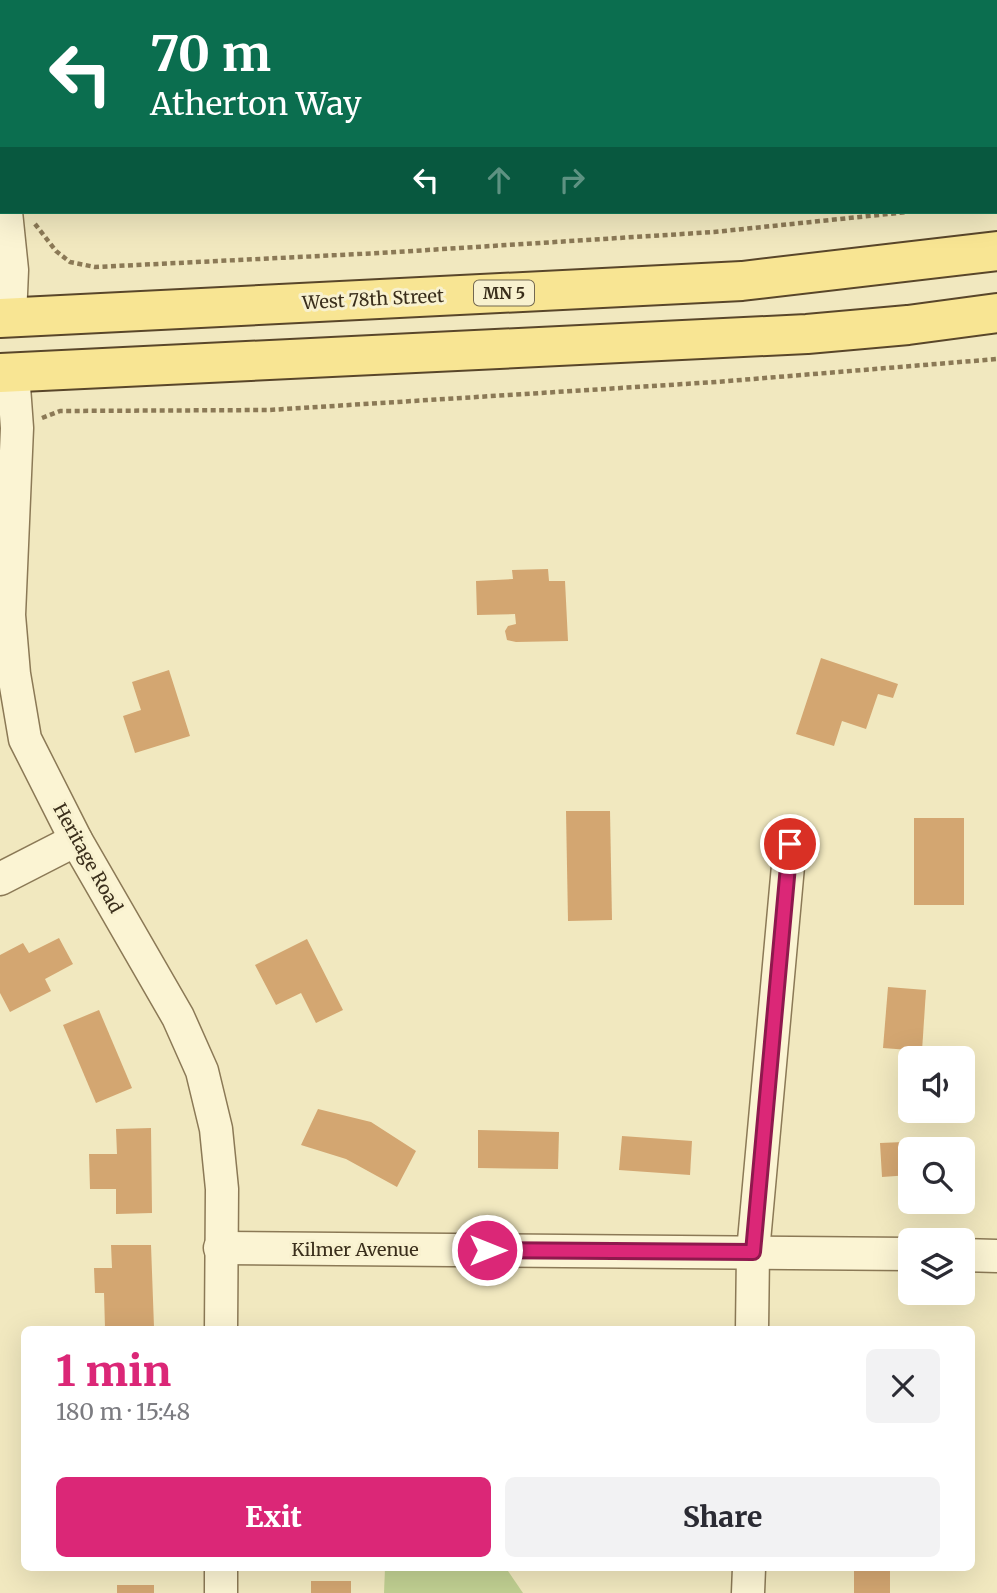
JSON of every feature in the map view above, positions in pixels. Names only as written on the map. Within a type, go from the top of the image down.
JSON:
[{"type":"main road","name":"West 78th Street","points":[[5,318],[742,281],[997,251]]},
{"type":"main road","points":[[7,373],[807,334],[908,325],[997,313]]},
{"type":"street","points":[[5,214],[12,270],[5,318]]},
{"type":"street","name":"Heritage Road","points":[[7,373],[17,428],[9,615],[14,674],[25,739],[76,840],[178,1017],[202,1071],[216,1129],[222,1189],[221,1326]]},
{"type":"street","points":[[0,879],[76,840]]},
{"type":"street","points":[[752,1326],[753,1252],[790,844]]},
{"type":"street","name":"Kilmer Avenue","points":[[220,1248],[898,1254]]},
{"type":"street","points":[[975,1255],[997,1256]]},
{"type":"street","points":[[221,1571],[221,1593]]},
{"type":"street","points":[[748,1593],[749,1571]]},
{"type":"path","points":[[21,214],[39,227],[56,251],[70,262],[95,267],[380,253],[713,232],[888,214]]},
{"type":"path","points":[[17,428],[60,411],[269,410],[689,384],[997,359]]},
{"type":"green space","points":[[385,1571],[508,1571],[523,1593],[384,1593]]},
{"type":"building","points":[[548,569],[549,581],[565,581],[568,641],[507,640],[505,631],[508,626],[516,624],[515,614],[477,615],[476,581],[513,579],[512,570]]},
{"type":"building","points":[[821,658],[898,684],[893,698],[878,694],[866,729],[842,721],[834,746],[796,734]]},
{"type":"building","points":[[169,670],[190,736],[135,753],[123,716],[141,710],[132,682]]},
{"type":"building","points":[[566,811],[610,811],[612,920],[568,921]]},
{"type":"building","points":[[914,818],[964,818],[964,905],[914,905]]},
{"type":"building","points":[[59,938],[73,964],[45,979],[51,991],[10,1012],[0,993],[0,955],[23,943],[29,953]]},
{"type":"building","points":[[307,939],[343,1010],[316,1023],[301,993],[276,1005],[255,965]]},
{"type":"building","points":[[888,987],[926,990],[922,1046],[883,1048]]},
{"type":"building","points":[[99,1010],[132,1088],[96,1103],[63,1025]]},
{"type":"building","points":[[318,1109],[371,1122],[416,1151],[397,1187],[346,1159],[301,1145]]},
{"type":"building","points":[[151,1128],[152,1213],[116,1214],[116,1189],[90,1189],[89,1154],[117,1154],[116,1129]]},
{"type":"building","points":[[478,1130],[559,1132],[558,1169],[478,1168]]},
{"type":"building","points":[[622,1136],[692,1141],[690,1175],[619,1170]]},
{"type":"building","points":[[898,1142],[898,1176],[882,1177],[880,1143]]},
{"type":"building","points":[[111,1245],[151,1245],[154,1326],[105,1326],[104,1293],[95,1293],[94,1268],[112,1268]]},
{"type":"building","points":[[854,1571],[890,1571],[890,1593],[854,1593]]},
{"type":"building","points":[[311,1581],[351,1581],[351,1593],[311,1593]]},
{"type":"building","points":[[117,1585],[154,1585],[154,1593],[117,1593]]},
{"type":"route","points":[[487,1250],[753,1252],[790,844]]}]
